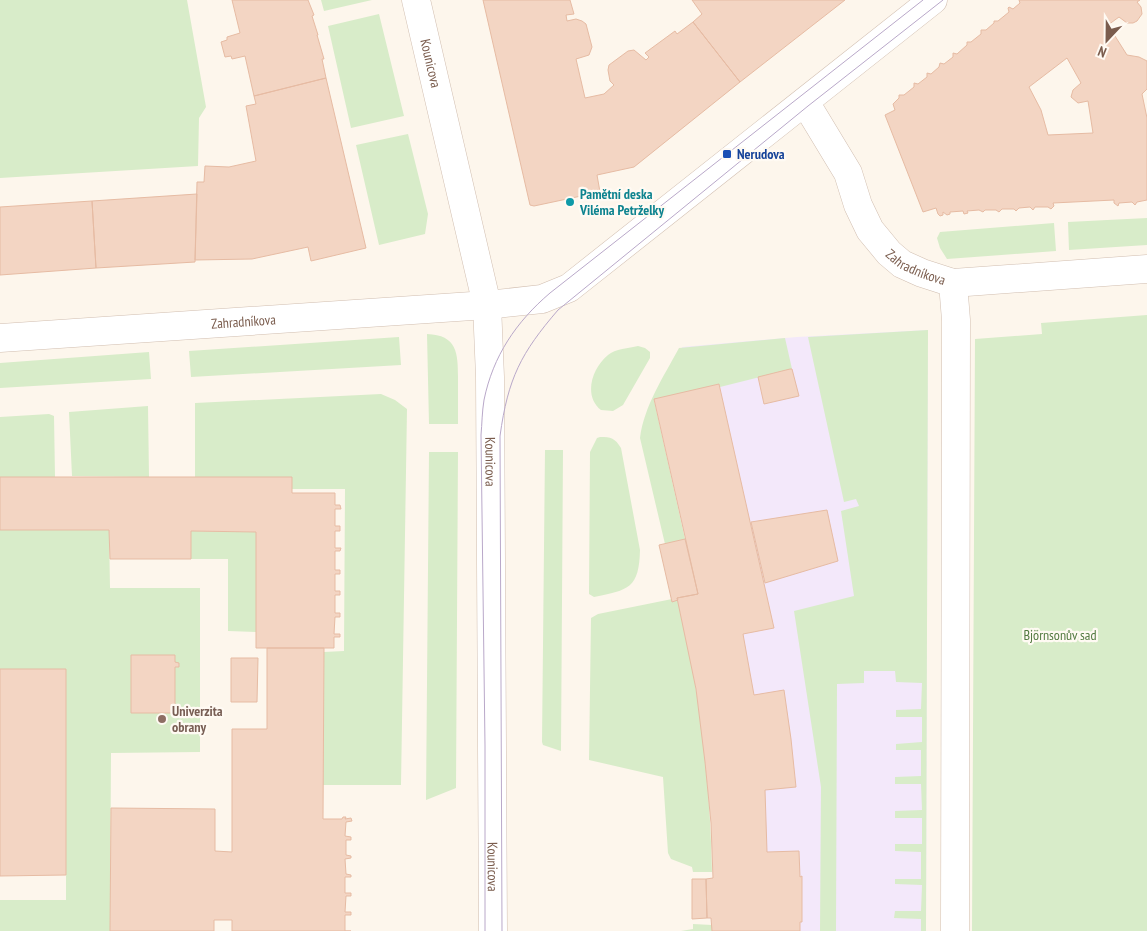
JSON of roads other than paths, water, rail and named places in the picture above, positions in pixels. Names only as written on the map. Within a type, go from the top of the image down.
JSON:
[{"type":"street","name":"Kounicova","points":[[416,0],[487,305],[490,377],[493,931]]},
{"type":"street","points":[[487,305],[542,299],[569,288],[933,0]]},
{"type":"street","name":"Zahradníkova","points":[[805,102],[848,173],[858,205],[870,230],[889,253],[902,264],[953,283],[1147,269]]},
{"type":"street","points":[[953,283],[956,320],[955,931]]},
{"type":"street","name":"Zahradníkova","points":[[0,338],[487,305]]},
{"type":"tram line","points":[[485,931],[481,435],[484,400],[493,369],[500,354],[517,328],[550,293],[923,0]]},
{"type":"tram line","points":[[502,931],[500,436],[507,398],[518,367],[534,340],[558,310],[808,106],[943,0]]},
{"type":"place","name":"Nerudova","points":[[727,154]]},
{"type":"place","name":"Pamětní deska Viléma Petrželky","points":[[570,202]]},
{"type":"place","name":"Univerzita obrany","points":[[162,719]]},
{"type":"park label","name":"Björnsonův sad","points":[[1060,635]]}]
